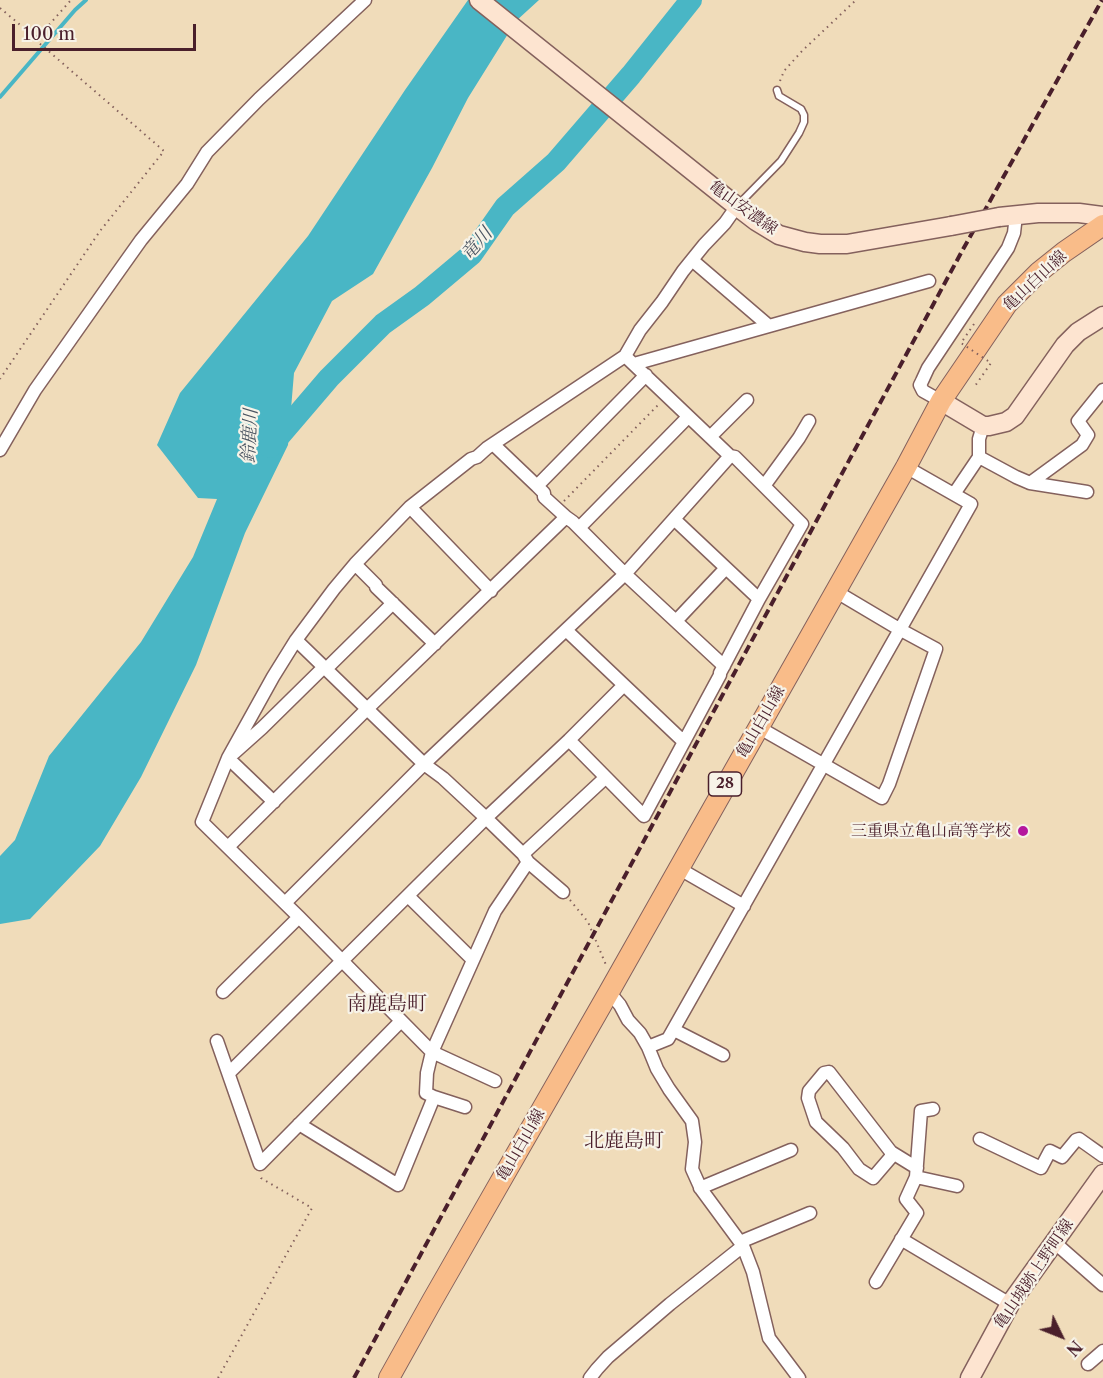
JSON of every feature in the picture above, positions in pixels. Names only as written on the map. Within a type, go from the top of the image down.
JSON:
[{"type":"main road","name":"亀山安濃線","points":[[479,0],[734,204],[779,235],[820,244],[847,244],[1008,216],[1038,213],[1099,218]]},
{"type":"main road","name":"亀山白山線","points":[[389,1378],[906,467],[941,401],[1007,304],[1099,218]]},
{"type":"main road","points":[[941,401],[983,426],[1006,422],[1015,416],[1065,345],[1078,332],[1103,316]]},
{"type":"main road","name":"亀山城跡上野町線","points":[[970,1378],[1010,1304],[1103,1174]]},
{"type":"street","points":[[0,450],[41,381],[120,268],[187,183],[207,152],[259,99],[365,0]]},
{"type":"street","points":[[629,360],[640,330],[692,260],[725,223],[734,204]]},
{"type":"street","points":[[941,401],[922,391],[920,386],[928,368],[1008,248],[1014,232],[1008,216]]},
{"type":"street","points":[[692,260],[770,326]]},
{"type":"street","points":[[495,1081],[432,1053],[202,822],[228,758],[296,640],[334,589],[410,507],[487,448],[629,360],[770,326],[929,281]]},
{"type":"street","points":[[568,740],[644,816],[759,599],[802,524],[735,457],[730,456],[629,360]]},
{"type":"street","points":[[537,486],[646,375]]},
{"type":"street","points":[[1030,483],[1082,445],[1088,435],[1078,421],[1103,390]]},
{"type":"street","points":[[710,437],[747,400]]},
{"type":"street","points":[[579,528],[688,417]]},
{"type":"street","points":[[764,486],[809,421]]},
{"type":"street","points":[[954,494],[979,457],[979,439],[983,426]]},
{"type":"street","points":[[493,444],[544,493],[544,497],[724,666]]},
{"type":"street","points":[[285,903],[424,764],[625,574],[730,456]]},
{"type":"street","points":[[979,457],[1030,483],[1087,492]]},
{"type":"street","points":[[648,1047],[669,1039],[971,504],[906,467]]},
{"type":"street","points":[[410,507],[490,591]]},
{"type":"street","points":[[228,847],[490,591],[561,513]]},
{"type":"street","points":[[674,519],[759,599]]},
{"type":"street","points":[[355,564],[435,644]]},
{"type":"street","points":[[676,621],[726,568]]},
{"type":"street","points":[[758,727],[882,798],[890,784],[936,649],[835,591]]},
{"type":"street","points":[[228,758],[393,603]]},
{"type":"street","points":[[566,630],[684,742]]},
{"type":"street","points":[[296,640],[424,764],[443,778],[563,892]]},
{"type":"street","points":[[229,1073],[486,818],[623,686]]},
{"type":"street","points":[[228,758],[274,802]]},
{"type":"street","points":[[465,1107],[426,1093],[427,1073],[432,1053],[495,910],[525,858],[605,778]]},
{"type":"street","points":[[678,868],[744,906]]},
{"type":"street","points":[[408,896],[473,960]]},
{"type":"street","points":[[223,992],[299,917]]},
{"type":"street","points":[[609,992],[640,1033],[657,1069],[692,1121],[695,1142],[692,1169],[700,1188],[741,1244],[753,1272],[768,1338],[799,1378]]},
{"type":"street","points":[[217,1041],[260,1164],[401,1021]]},
{"type":"street","points":[[674,1030],[723,1055]]},
{"type":"street","points":[[891,1152],[891,1157],[873,1178],[859,1169],[843,1148],[816,1122],[808,1098],[809,1090],[824,1073],[829,1072],[891,1152],[917,1172],[957,1186]]},
{"type":"street","points":[[299,1124],[398,1185],[434,1097]]},
{"type":"street","points":[[876,1282],[916,1214],[906,1199],[917,1172],[921,1111],[933,1108]]},
{"type":"street","points":[[980,1139],[1041,1168],[1050,1151],[1062,1157],[1079,1138],[1103,1156]]},
{"type":"street","points":[[700,1188],[791,1150]]},
{"type":"street","points":[[590,1378],[608,1357],[670,1304],[678,1300],[741,1244],[810,1213]]},
{"type":"street","points":[[901,1239],[1010,1304]]},
{"type":"street","points":[[1054,1242],[1103,1285]]},
{"type":"street","points":[[1088,1364],[1103,1352]]},
{"type":"lane","points":[[734,204],[781,161],[804,122],[801,109],[778,93]]},
{"type":"path","points":[[35,38],[71,0]]},
{"type":"path","points":[[778,93],[784,71],[856,0]]},
{"type":"path","points":[[0,8],[164,151],[100,231],[0,379]]},
{"type":"path","points":[[974,324],[961,343],[991,363],[975,387]]},
{"type":"path","points":[[561,513],[667,396]]},
{"type":"path","points":[[563,892],[588,922],[605,965],[618,973]]},
{"type":"path","points":[[218,1378],[312,1208],[261,1178],[260,1164]]},
{"type":"water","name":"鈴鹿川","points":[[468,0],[539,0],[516,21],[468,98],[373,274],[332,301],[294,373],[288,445],[245,533],[196,665],[141,777],[100,846],[30,919],[0,924],[0,856],[15,840],[49,756],[141,642],[193,557],[217,499],[198,498],[157,445],[180,393],[308,236]]},
{"type":"waterway","points":[[0,97],[86,0]]},
{"type":"waterway","name":"竜川","points":[[270,447],[329,378],[383,324],[422,296],[472,254],[505,207],[556,162],[631,75],[691,0]]},
{"type":"railway","points":[[354,1378],[961,253],[1102,0]]},
{"type":"place","name":"三重県立亀山高等学校","points":[[1023,831]]},
{"type":"district","name":"南鹿島町","points":[[387,1004]]},
{"type":"district","name":"北鹿島町","points":[[624,1141]]}]
